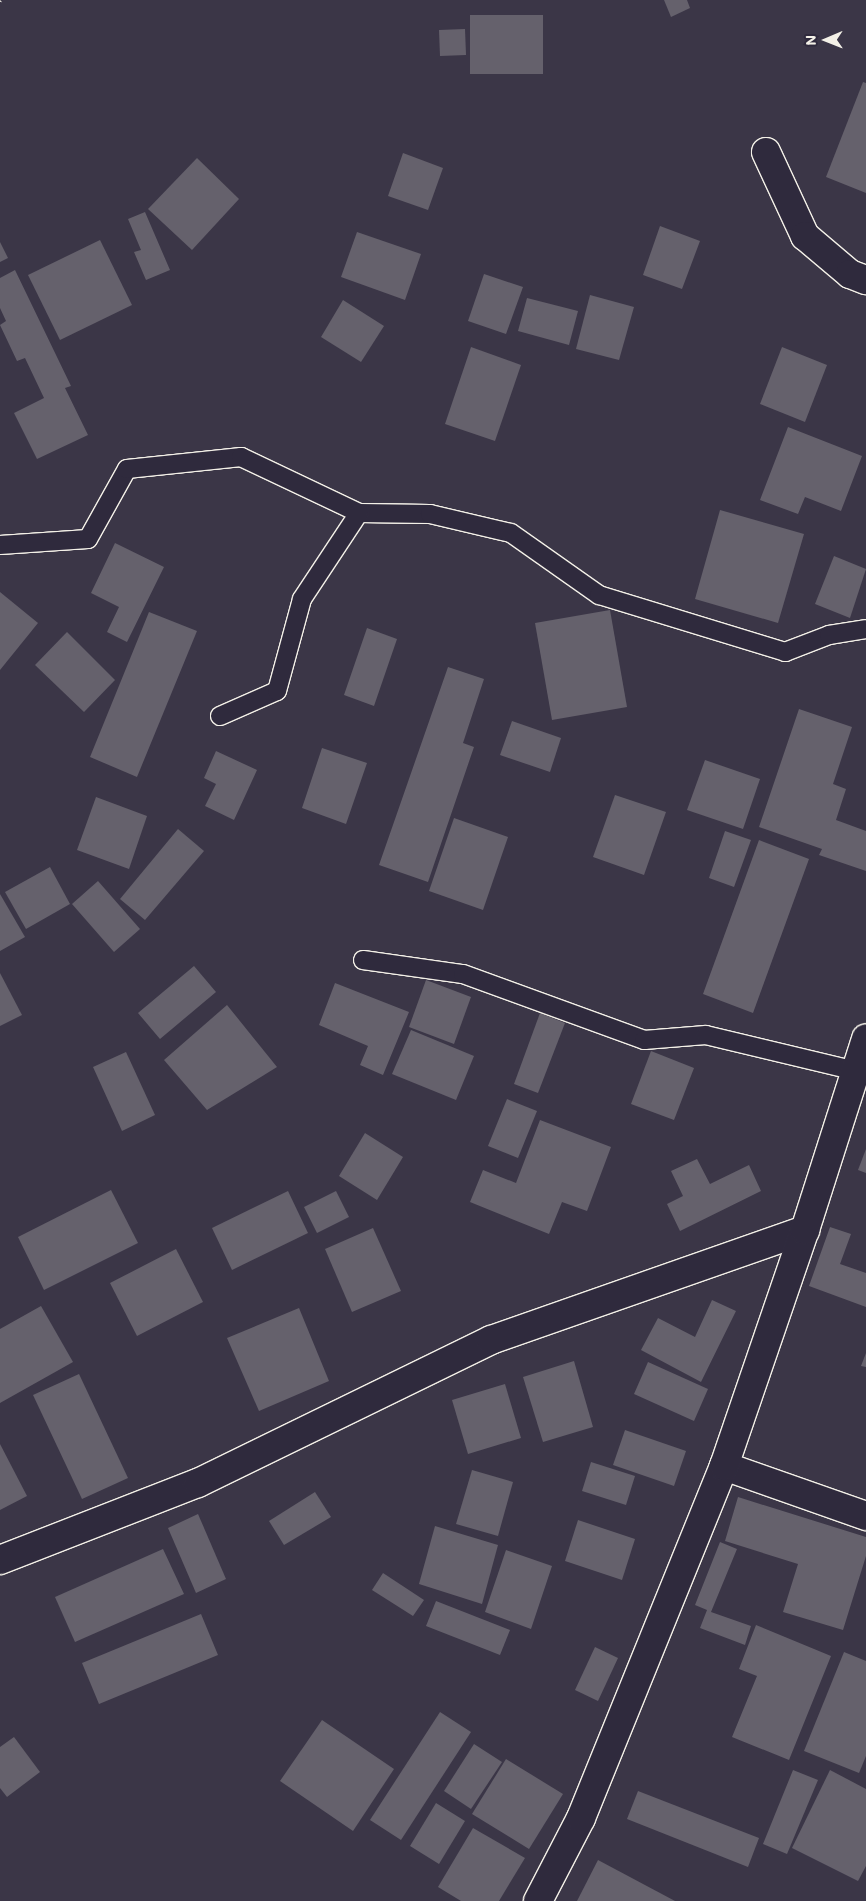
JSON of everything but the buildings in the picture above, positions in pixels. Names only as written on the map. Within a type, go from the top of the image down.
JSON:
[{"type":"street","points":[[766,152],[805,236],[850,274],[866,280]]},
{"type":"street","points":[[538,1901],[580,1818],[724,1466],[806,1230],[866,1039]]},
{"type":"street","points":[[0,1560],[198,1483],[491,1340],[806,1230]]},
{"type":"street","points":[[724,1466],[866,1516]]},
{"type":"lane","points":[[0,545],[88,539],[127,469],[241,456],[359,513],[430,514],[511,532],[599,595],[785,652],[830,635],[866,629]]},
{"type":"lane","points":[[220,716],[277,691],[302,599],[359,513]]},
{"type":"lane","points":[[363,960],[462,974],[644,1040],[706,1034],[856,1071]]}]
